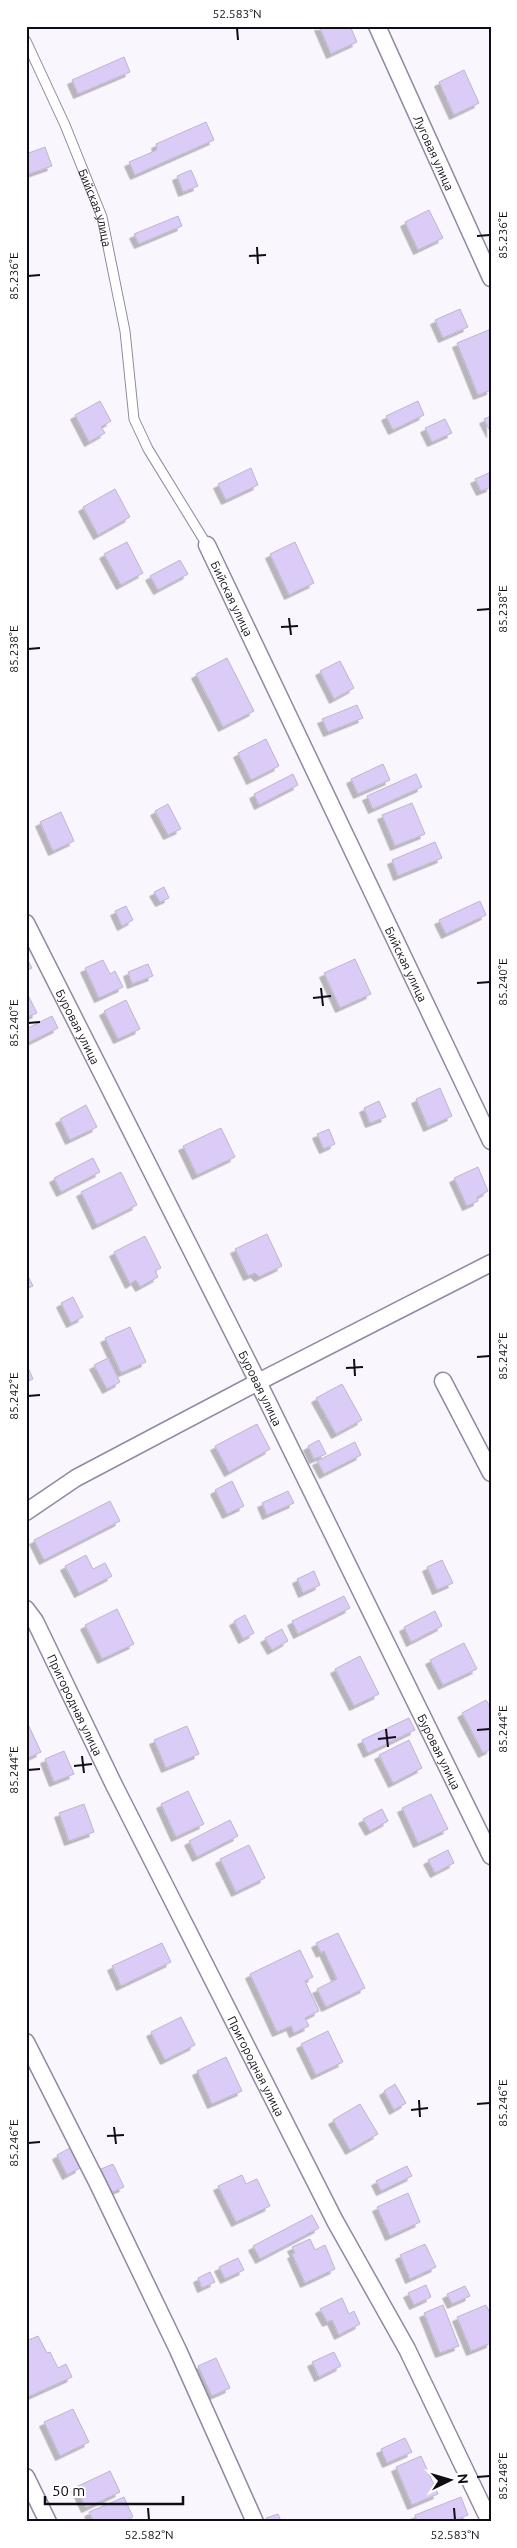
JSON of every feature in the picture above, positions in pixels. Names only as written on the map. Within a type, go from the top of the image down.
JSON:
[{"type":"street","name":"Луговая улица","points":[[377,26],[491,278]]},
{"type":"street","name":"Бийская улица","points":[[207,545],[491,1140]]},
{"type":"street","name":"Буровая улица","points":[[26,922],[258,1382],[491,1856]]},
{"type":"street","points":[[26,1512],[76,1478],[258,1382],[491,1264]]},
{"type":"street","points":[[444,1381],[491,1473]]},
{"type":"street","name":"Пригородная улица","points":[[26,1609],[35,1621],[114,1785],[335,2220],[414,2362],[490,2522]]},
{"type":"street","points":[[26,2042],[98,2184],[178,2350],[255,2522]]},
{"type":"street","points":[[26,2477],[48,2522]]},
{"type":"lane","name":"Бийская улица","points":[[26,41],[65,125],[102,217],[125,330],[134,419],[148,449],[207,545]]},
{"type":"building","points":[[319,26],[350,26],[357,42],[331,54]]},
{"type":"building","points":[[124,57],[130,72],[78,94],[72,80]]},
{"type":"building","points":[[464,70],[479,103],[454,115],[439,82]]},
{"type":"building","points":[[206,122],[214,140],[135,175],[129,162],[157,150],[156,144]]},
{"type":"building","points":[[45,147],[52,166],[26,175],[26,154]]},
{"type":"building","points":[[191,170],[198,186],[183,192],[177,176]]},
{"type":"building","points":[[429,210],[443,238],[418,250],[405,222]]},
{"type":"building","points":[[178,216],[182,226],[139,244],[134,234]]},
{"type":"building","points":[[460,309],[468,327],[443,338],[435,320]]},
{"type":"building","points":[[491,329],[491,390],[478,395],[457,343]]},
{"type":"building","points":[[100,401],[111,421],[101,427],[105,433],[89,442],[75,415]]},
{"type":"building","points":[[418,401],[424,415],[393,430],[386,416]]},
{"type":"building","points":[[491,416],[491,433],[484,419]]},
{"type":"building","points":[[445,419],[452,433],[432,442],[425,428]]},
{"type":"building","points":[[251,468],[258,485],[226,500],[218,484]]},
{"type":"building","points":[[491,472],[491,487],[481,491],[475,479]]},
{"type":"building","points":[[115,489],[130,517],[98,535],[83,507]]},
{"type":"building","points":[[127,542],[143,573],[121,585],[104,554]]},
{"type":"building","points":[[295,542],[314,583],[289,595],[270,554]]},
{"type":"building","points":[[180,560],[188,574],[158,590],[150,576]]},
{"type":"building","points":[[227,658],[254,711],[223,727],[196,674]]},
{"type":"building","points":[[340,661],[354,688],[334,699],[320,671]]},
{"type":"building","points":[[357,705],[363,718],[328,732],[322,719]]},
{"type":"building","points":[[266,739],[279,766],[251,780],[238,753]]},
{"type":"building","points":[[383,764],[390,780],[358,794],[351,779]]},
{"type":"building","points":[[293,774],[298,785],[259,805],[254,794]]},
{"type":"building","points":[[416,774],[422,787],[373,809],[367,796]]},
{"type":"building","points":[[412,803],[425,834],[395,846],[382,815]]},
{"type":"building","points":[[168,804],[181,829],[168,835],[155,811]]},
{"type":"building","points":[[61,812],[74,841],[53,851],[40,822]]},
{"type":"building","points":[[435,842],[442,858],[398,876],[392,860]]},
{"type":"building","points":[[164,887],[169,898],[160,902],[154,892]]},
{"type":"building","points":[[480,901],[486,915],[446,934],[439,920]]},
{"type":"building","points":[[126,906],[133,920],[122,926],[115,911]]},
{"type":"building","points":[[26,957],[32,968],[26,971]]},
{"type":"building","points":[[355,959],[371,994],[340,1008],[324,973]]},
{"type":"building","points":[[103,960],[110,974],[115,971],[123,987],[99,998],[85,968]]},
{"type":"building","points":[[148,964],[153,976],[132,984],[128,972]]},
{"type":"building","points":[[26,991],[37,1013],[26,1018]]},
{"type":"building","points":[[126,1000],[140,1029],[118,1039],[104,1011]]},
{"type":"building","points":[[52,1016],[58,1028],[26,1044],[26,1029]]},
{"type":"building","points":[[440,1088],[452,1116],[428,1127],[416,1099]]},
{"type":"building","points":[[379,1101],[386,1117],[370,1123],[364,1108]]},
{"type":"building","points":[[86,1105],[97,1127],[70,1140],[60,1119]]},
{"type":"building","points":[[221,1128],[235,1157],[197,1175],[183,1146]]},
{"type":"building","points":[[329,1129],[335,1144],[324,1149],[317,1134]]},
{"type":"building","points":[[93,1158],[100,1172],[61,1192],[54,1178]]},
{"type":"building","points":[[478,1167],[488,1191],[477,1197],[478,1201],[467,1206],[454,1178]]},
{"type":"building","points":[[121,1172],[137,1205],[97,1225],[81,1192]]},
{"type":"building","points":[[267,1234],[282,1266],[259,1277],[255,1273],[248,1276],[235,1249]]},
{"type":"building","points":[[145,1236],[161,1268],[155,1271],[158,1277],[140,1287],[136,1280],[130,1284],[114,1252]]},
{"type":"building","points":[[26,1272],[33,1286],[26,1289]]},
{"type":"building","points":[[73,1297],[83,1317],[71,1323],[61,1303]]},
{"type":"building","points":[[130,1327],[146,1362],[121,1373],[105,1338]]},
{"type":"building","points":[[108,1358],[120,1382],[107,1389],[94,1365]]},
{"type":"building","points":[[26,1363],[33,1379],[26,1382]]},
{"type":"building","points":[[342,1384],[362,1420],[336,1434],[316,1398]]},
{"type":"building","points":[[257,1424],[270,1449],[229,1472],[215,1446]]},
{"type":"building","points":[[319,1440],[326,1454],[314,1459],[308,1446]]},
{"type":"building","points":[[355,1442],[361,1455],[324,1474],[317,1461]]},
{"type":"building","points":[[232,1481],[244,1506],[227,1514],[215,1490]]},
{"type":"building","points":[[288,1491],[294,1503],[267,1515],[262,1503]]},
{"type":"building","points":[[110,1501],[120,1521],[44,1560],[34,1540]]},
{"type":"building","points":[[86,1555],[93,1569],[105,1563],[112,1576],[79,1593],[65,1566]]},
{"type":"building","points":[[442,1560],[453,1583],[437,1590],[427,1567]]},
{"type":"building","points":[[314,1571],[320,1585],[303,1593],[297,1579]]},
{"type":"building","points":[[344,1596],[350,1608],[298,1634],[292,1621]]},
{"type":"building","points":[[117,1609],[134,1644],[102,1659],[85,1625]]},
{"type":"building","points":[[435,1611],[442,1626],[411,1642],[404,1627]]},
{"type":"building","points":[[245,1615],[254,1633],[243,1639],[234,1621]]},
{"type":"building","points":[[282,1629],[288,1641],[272,1650],[265,1638]]},
{"type":"building","points":[[464,1643],[477,1669],[443,1685],[430,1660]]},
{"type":"building","points":[[360,1656],[379,1694],[354,1706],[335,1669]]},
{"type":"building","points":[[486,1700],[491,1708],[491,1749],[483,1753],[462,1713]]},
{"type":"building","points":[[409,1718],[415,1730],[368,1753],[362,1740]]},
{"type":"building","points":[[26,1720],[41,1752],[26,1759]]},
{"type":"building","points":[[187,1726],[199,1754],[166,1768],[154,1740]]},
{"type":"building","points":[[409,1740],[422,1768],[393,1783],[379,1755]]},
{"type":"building","points":[[64,1751],[74,1774],[54,1782],[45,1759]]},
{"type":"building","points":[[188,1791],[204,1824],[176,1837],[161,1804]]},
{"type":"building","points":[[431,1794],[448,1829],[418,1843],[402,1808]]},
{"type":"building","points":[[84,1804],[94,1832],[69,1841],[59,1813]]},
{"type":"building","points":[[382,1809],[388,1821],[370,1831],[363,1819]]},
{"type":"building","points":[[230,1820],[238,1836],[197,1857],[189,1841]]},
{"type":"building","points":[[249,1845],[265,1878],[236,1892],[220,1859]]},
{"type":"building","points":[[448,1850],[454,1863],[435,1873],[428,1860]]},
{"type":"building","points":[[338,1933],[365,1988],[326,2007],[317,1989],[337,1979],[324,1951],[321,1953],[316,1943]]},
{"type":"building","points":[[162,1943],[171,1962],[121,1986],[112,1966]]},
{"type":"building","points":[[300,1950],[313,1977],[305,1981],[319,2011],[305,2018],[309,2026],[294,2033],[291,2026],[277,2032],[250,1974]]},
{"type":"building","points":[[181,2017],[195,2045],[165,2060],[151,2032]]},
{"type":"building","points":[[328,2031],[343,2062],[316,2075],[301,2044]]},
{"type":"building","points":[[226,2057],[242,2091],[212,2104],[197,2071]]},
{"type":"building","points":[[395,2084],[406,2103],[394,2110],[384,2091]]},
{"type":"building","points":[[360,2104],[378,2134],[350,2150],[333,2120]]},
{"type":"building","points":[[70,2148],[80,2168],[67,2175],[57,2155]]},
{"type":"building","points":[[113,2164],[124,2187],[112,2192],[101,2169]]},
{"type":"building","points":[[407,2166],[412,2176],[381,2191],[376,2181]]},
{"type":"building","points":[[242,2175],[246,2184],[257,2179],[270,2206],[236,2222],[218,2186]]},
{"type":"building","points":[[408,2193],[420,2222],[390,2236],[377,2207]]},
{"type":"building","points":[[312,2215],[319,2228],[260,2259],[253,2246]]},
{"type":"building","points":[[310,2239],[315,2250],[325,2245],[335,2269],[305,2283],[292,2254],[295,2253],[292,2247]]},
{"type":"building","points":[[425,2244],[436,2267],[410,2279],[400,2255]]},
{"type":"building","points":[[238,2258],[244,2270],[225,2279],[219,2267]]},
{"type":"building","points":[[210,2272],[215,2282],[202,2288],[198,2278]]},
{"type":"building","points":[[426,2285],[431,2297],[414,2305],[408,2293]]},
{"type":"building","points":[[465,2286],[470,2296],[452,2304],[447,2294]]},
{"type":"building","points":[[342,2298],[349,2314],[354,2311],[360,2324],[339,2335],[332,2320],[327,2322],[320,2309]]},
{"type":"building","points":[[443,2305],[459,2346],[440,2353],[424,2313]]},
{"type":"building","points":[[486,2305],[491,2315],[491,2343],[471,2351],[457,2317]]},
{"type":"building","points":[[38,2336],[47,2353],[50,2352],[58,2368],[66,2364],[72,2377],[26,2398],[26,2341]]},
{"type":"building","points":[[334,2352],[341,2366],[319,2377],[312,2362]]},
{"type":"building","points":[[216,2358],[230,2388],[212,2396],[198,2366]]},
{"type":"building","points":[[73,2409],[89,2442],[60,2456],[44,2422]]},
{"type":"building","points":[[405,2438],[412,2452],[387,2463],[381,2449]]},
{"type":"building","points":[[421,2456],[438,2494],[412,2505],[396,2467]]},
{"type":"building","points":[[110,2471],[120,2492],[86,2508],[76,2487]]},
{"type":"building","points":[[124,2497],[133,2517],[123,2522],[94,2522],[89,2512]]},
{"type":"building","points":[[461,2497],[468,2515],[450,2522],[417,2522],[415,2515]]},
{"type":"building","points":[[278,2514],[281,2521],[285,2519],[286,2522],[268,2522],[266,2518]]}]
